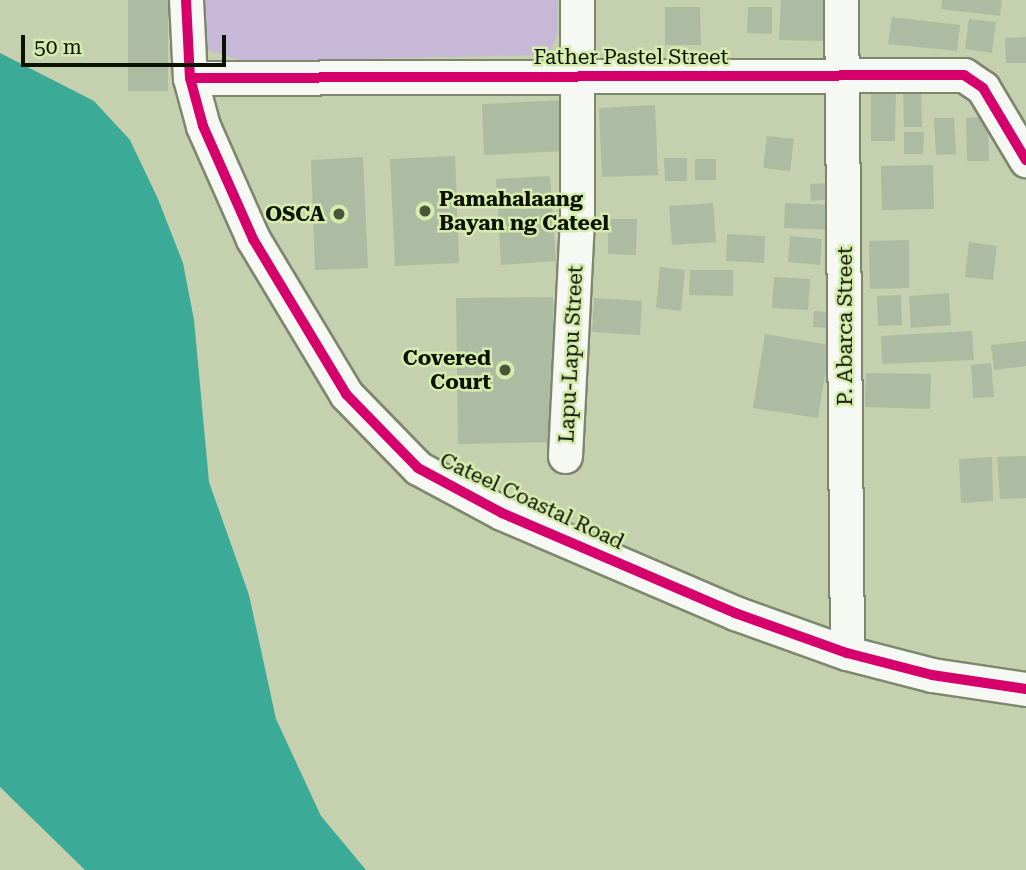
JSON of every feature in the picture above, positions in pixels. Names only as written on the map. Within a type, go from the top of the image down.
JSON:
[{"type":"street","name":"Cateel Coastal Road","points":[[186,0],[190,78],[203,127],[253,239],[315,350],[380,435],[418,468],[502,513],[735,613],[848,653],[932,675],[1026,689]]},
{"type":"street","name":"Lapu-Lapu Street","points":[[565,456],[578,221],[577,0]]},
{"type":"street","name":"P. Abarca Street","points":[[841,0],[848,653]]},
{"type":"street","name":"Father Pastel Street","points":[[190,78],[843,77],[951,74],[976,80],[1026,160]]},
{"type":"shaded area","points":[[202,0],[558,0],[558,33],[551,50],[536,55],[244,62],[206,49]]},
{"type":"water","points":[[0,53],[94,101],[130,140],[158,199],[183,263],[194,320],[209,482],[249,595],[276,719],[321,816],[366,870],[85,870],[0,787]]},
{"type":"building","points":[[128,0],[168,0],[168,91],[128,91]]},
{"type":"building","points":[[781,0],[824,0],[823,41],[779,40]]},
{"type":"building","points":[[942,0],[1002,0],[1000,16],[941,9]]},
{"type":"building","points":[[665,7],[700,7],[701,45],[665,45]]},
{"type":"building","points":[[748,7],[772,7],[772,34],[747,33]]},
{"type":"building","points":[[892,17],[960,25],[957,51],[888,44]]},
{"type":"building","points":[[969,19],[996,22],[992,53],[965,49]]},
{"type":"building","points":[[1026,37],[1026,63],[1006,63],[1005,38]]},
{"type":"building","points":[[903,86],[921,86],[922,127],[904,127]]},
{"type":"building","points":[[871,90],[896,90],[895,141],[871,141]]},
{"type":"building","points":[[564,100],[566,151],[484,155],[482,104]]},
{"type":"building","points":[[655,105],[658,175],[602,177],[599,108]]},
{"type":"building","points":[[988,117],[989,161],[967,161],[966,118]]},
{"type":"building","points":[[934,118],[954,118],[956,154],[936,155]]},
{"type":"building","points":[[904,132],[924,132],[923,154],[904,154]]},
{"type":"building","points":[[767,136],[794,139],[790,171],[763,168]]},
{"type":"building","name":"Pamahalaang Bayan ng Cateel","points":[[455,156],[459,263],[395,266],[390,159]]},
{"type":"building","name":"OSCA","points":[[363,157],[368,268],[315,270],[311,160]]},
{"type":"building","points":[[664,158],[687,158],[687,181],[665,181]]},
{"type":"building","points":[[695,159],[716,159],[716,180],[695,180]]},
{"type":"building","points":[[933,165],[934,209],[882,210],[881,166]]},
{"type":"building","points":[[550,176],[556,261],[501,265],[496,179]]},
{"type":"building","points":[[830,183],[831,199],[811,201],[810,184]]},
{"type":"building","points":[[713,203],[716,242],[672,245],[669,206]]},
{"type":"building","points":[[785,203],[832,205],[831,230],[784,228]]},
{"type":"building","points":[[608,219],[637,219],[636,255],[608,254]]},
{"type":"building","points":[[727,234],[765,236],[764,263],[726,261]]},
{"type":"building","points":[[790,236],[822,239],[820,265],[788,262]]},
{"type":"building","points":[[909,240],[909,288],[870,289],[869,241]]},
{"type":"building","points":[[969,242],[997,246],[993,280],[965,277]]},
{"type":"building","points":[[660,267],[685,270],[681,311],[656,308]]},
{"type":"building","points":[[690,270],[733,270],[733,296],[689,295]]},
{"type":"building","points":[[774,277],[810,279],[808,310],[772,308]]},
{"type":"building","points":[[949,293],[951,325],[911,328],[909,296]]},
{"type":"building","points":[[901,295],[902,325],[878,326],[877,296]]},
{"type":"building","name":"Covered Court","points":[[553,297],[555,442],[458,444],[456,298]]},
{"type":"building","points":[[594,298],[642,301],[640,335],[592,332]]},
{"type":"building","points":[[814,311],[831,312],[830,328],[813,327]]},
{"type":"building","points":[[972,331],[974,360],[882,364],[881,336]]},
{"type":"building","points":[[765,334],[830,345],[818,418],[753,408]]},
{"type":"building","points":[[1026,341],[1026,366],[994,370],[991,345]]},
{"type":"building","points":[[991,363],[994,397],[973,398],[971,365]]},
{"type":"building","points":[[866,373],[931,374],[930,409],[865,407]]},
{"type":"building","points":[[1026,456],[1026,498],[1000,499],[997,457]]},
{"type":"building","points":[[992,457],[993,501],[961,503],[959,459]]},
{"type":"cycle path","points":[[186,0],[190,78],[203,126],[253,239],[346,394],[418,468],[502,513],[735,613],[847,653],[932,675],[1026,689]]},
{"type":"cycle path","points":[[190,78],[964,75],[983,88],[1026,160]]},
{"type":"place","name":"Pamahalaang Bayan ng Cateel","points":[[425,211]]},
{"type":"place","name":"OSCA","points":[[339,214]]},
{"type":"place","name":"Covered Court","points":[[505,370]]}]
